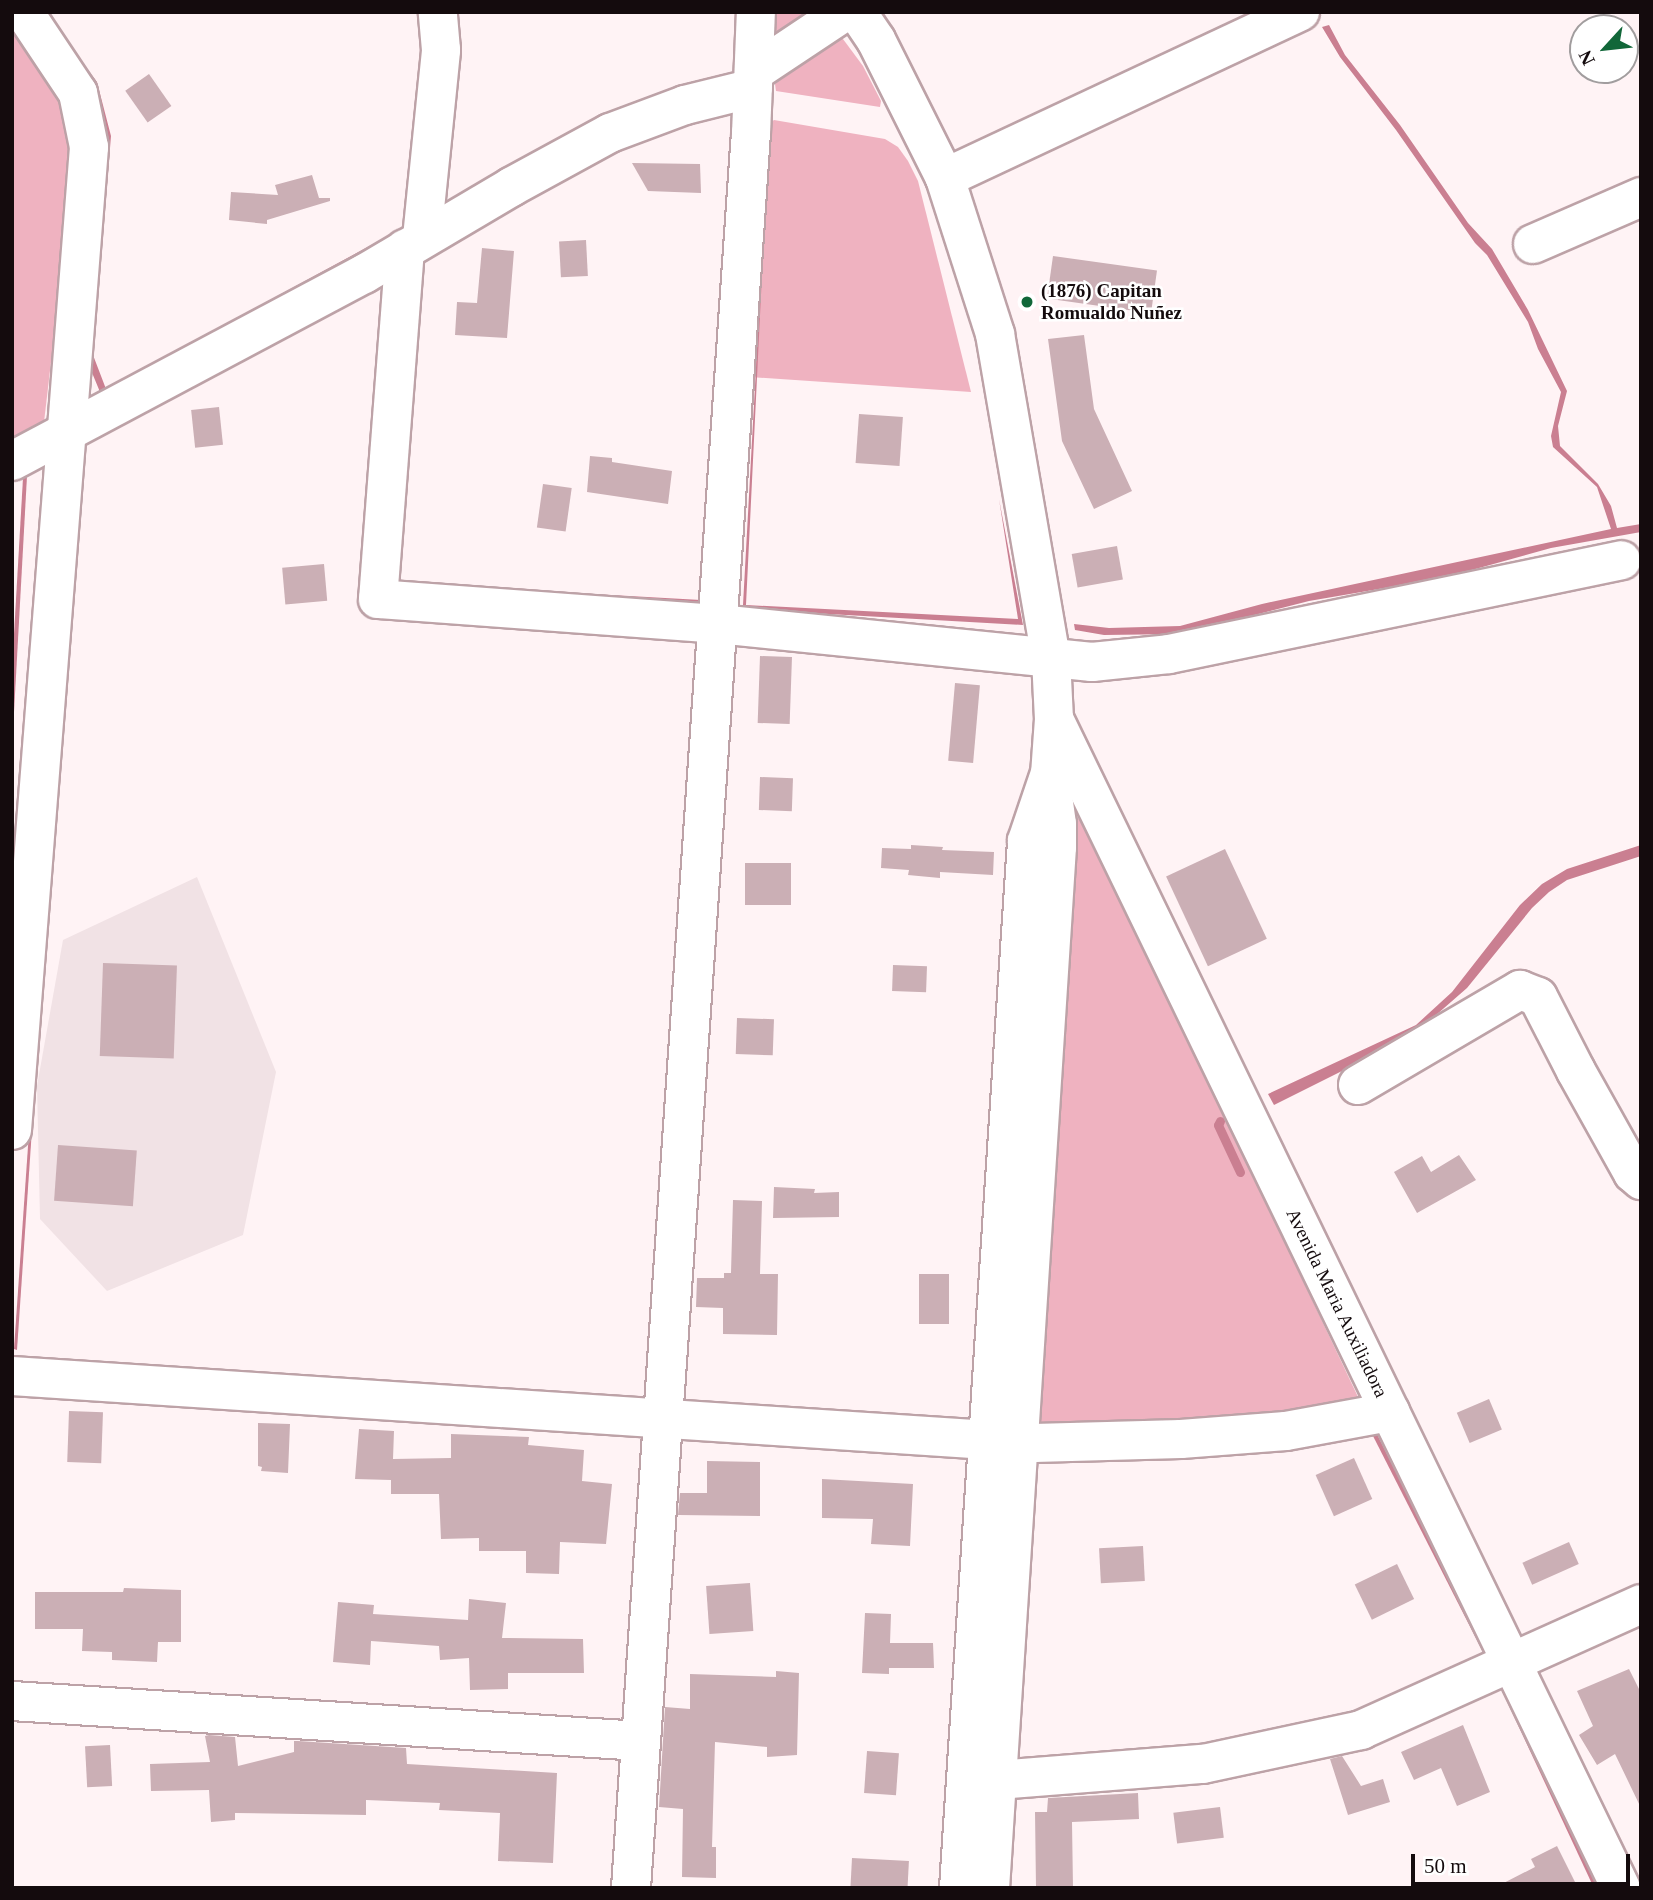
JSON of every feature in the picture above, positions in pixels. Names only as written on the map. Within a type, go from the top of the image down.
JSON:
[{"type":"street","points":[[12,1130],[89,147],[78,93],[24,12]]},
{"type":"street","points":[[438,12],[441,50],[414,244],[378,599],[718,624],[1092,663],[1169,654],[1621,560]]},
{"type":"street","points":[[631,1888],[718,624],[754,80],[756,12]]},
{"type":"street","points":[[12,461],[364,274],[610,133],[754,80],[844,12]]},
{"type":"street","points":[[857,12],[876,40],[945,178],[995,334],[1051,658],[1054,719],[1050,775],[1057,824],[1057,847],[1003,1441],[981,1782],[959,1888]]},
{"type":"street","points":[[945,178],[1300,12]]},
{"type":"street","points":[[1533,244],[1641,197]]},
{"type":"street","name":"Avenida Maria Auxiliadora","points":[[1054,719],[1621,1888]]},
{"type":"street","points":[[1358,1085],[1520,990],[1538,997],[1576,1071],[1633,1172],[1641,1180]]},
{"type":"street","points":[[12,1376],[1003,1441],[1181,1439],[1286,1431],[1390,1412]]},
{"type":"street","points":[[981,1782],[1203,1765],[1295,1747],[1384,1721],[1641,1604]]},
{"type":"street","points":[[12,1701],[641,1741]]},
{"type":"street","points":[[981,1782],[990,1888]]},
{"type":"shaded area","points":[[45,12],[97,82],[111,136],[93,355],[106,389],[410,224],[411,227],[86,400],[100,392],[88,363],[105,135]]},
{"type":"shaded area","points":[[770,12],[814,12],[773,47]]},
{"type":"shaded area","points":[[1329,25],[1345,55],[1400,125],[1468,223],[1492,249],[1528,310],[1567,391],[1558,426],[1560,446],[1598,484],[1611,506],[1617,528],[1641,524],[1641,532],[1551,548],[1443,578],[1309,601],[1181,634],[1104,635],[1075,630],[1074,624],[1109,628],[1180,626],[1262,604],[1611,529],[1597,487],[1553,447],[1551,436],[1561,392],[1538,349],[1528,322],[1487,255],[1475,243],[1396,130],[1340,57],[1322,27]]},
{"type":"shaded area","points":[[12,28],[65,107],[74,163],[43,431],[12,449]]},
{"type":"shaded area","points":[[840,35],[863,66],[881,101],[880,107],[776,91],[775,84],[778,79]]},
{"type":"shaded area","points":[[774,120],[885,139],[898,147],[918,181],[971,392],[750,377],[769,124]]},
{"type":"shaded area","points":[[769,130],[746,605],[1018,619],[999,499],[1023,625],[739,609],[739,605],[743,605]]},
{"type":"shaded area","points":[[418,265],[422,265],[399,583],[701,600],[701,604],[399,587],[396,582]]},
{"type":"shaded area","points":[[78,452],[17,1350],[14,1349]]},
{"type":"shaded area","points":[[27,476],[12,749],[12,669],[23,478]]},
{"type":"shaded area","points":[[1081,817],[1087,824],[1359,1399],[1284,1415],[1038,1426],[1075,821]]},
{"type":"shaded area","points":[[1641,845],[1641,856],[1567,880],[1549,892],[1532,908],[1467,988],[1412,1036],[1274,1105],[1268,1094],[1416,1025],[1452,992],[1520,905],[1542,884],[1567,869]]},
{"type":"shaded area","points":[[197,877],[276,1072],[243,1235],[107,1291],[40,1219],[37,1086],[63,940]]},
{"type":"shaded area","points":[[1377,1434],[1491,1660],[1488,1662],[1373,1436]]},
{"type":"shaded area","points":[[1506,1690],[1598,1888],[1594,1888],[1502,1692]]},
{"type":"building","points":[[149,74],[171,106],[148,123],[125,91]]},
{"type":"building","points":[[632,163],[700,164],[701,193],[648,191]]},
{"type":"building","points":[[312,175],[319,198],[330,198],[330,201],[267,220],[267,224],[229,220],[231,192],[278,195],[275,185]]},
{"type":"building","points":[[586,240],[588,276],[561,277],[559,241]]},
{"type":"building","points":[[482,248],[514,251],[507,338],[455,335],[457,302],[477,303]]},
{"type":"building","points":[[1053,256],[1157,271],[1151,313],[1047,299]]},
{"type":"building","points":[[1084,335],[1094,409],[1132,491],[1094,509],[1062,441],[1048,339]]},
{"type":"building","points":[[219,407],[223,445],[195,448],[191,410]]},
{"type":"building","points":[[859,414],[903,417],[899,466],[856,463]]},
{"type":"building","points":[[590,456],[672,471],[668,504],[587,492]]},
{"type":"building","points":[[543,484],[572,488],[566,532],[537,528]]},
{"type":"building","points":[[1117,546],[1123,579],[1078,587],[1072,554]]},
{"type":"building","points":[[324,564],[327,601],[285,605],[282,568]]},
{"type":"building","points":[[760,656],[792,657],[790,724],[758,723]]},
{"type":"building","points":[[955,683],[980,685],[973,763],[948,761]]},
{"type":"building","points":[[760,777],[793,778],[792,811],[759,810]]},
{"type":"building","points":[[911,845],[943,847],[942,850],[994,852],[993,875],[940,872],[940,878],[908,875],[909,870],[881,868],[882,848],[911,849]]},
{"type":"building","points":[[1225,849],[1267,939],[1208,966],[1166,876]]},
{"type":"building","points":[[745,863],[791,863],[791,905],[745,905]]},
{"type":"building","points":[[103,963],[177,966],[174,1059],[100,1056]]},
{"type":"building","points":[[893,965],[927,966],[926,992],[892,991]]},
{"type":"building","points":[[737,1018],[774,1019],[773,1055],[736,1054]]},
{"type":"building","points":[[58,1145],[137,1151],[133,1206],[54,1201]]},
{"type":"building","points":[[1459,1155],[1476,1180],[1417,1213],[1394,1172],[1422,1156],[1431,1172]]},
{"type":"building","points":[[774,1187],[815,1189],[814,1193],[839,1192],[839,1217],[773,1218]]},
{"type":"building","points":[[733,1200],[762,1201],[760,1274],[778,1274],[777,1335],[723,1334],[723,1308],[696,1307],[697,1278],[724,1278],[724,1273],[731,1273]]},
{"type":"building","points":[[919,1274],[949,1274],[949,1324],[919,1324]]},
{"type":"building","points":[[1489,1399],[1502,1429],[1470,1443],[1457,1413]]},
{"type":"building","points":[[69,1411],[103,1412],[101,1463],[67,1462]]},
{"type":"building","points":[[258,1423],[290,1424],[288,1473],[261,1471],[262,1467],[258,1466]]},
{"type":"building","points":[[359,1429],[394,1431],[393,1459],[451,1458],[451,1434],[529,1437],[528,1445],[584,1450],[582,1481],[612,1484],[606,1544],[560,1542],[559,1574],[526,1573],[526,1551],[479,1551],[479,1538],[441,1539],[439,1494],[391,1494],[391,1480],[355,1479]]},
{"type":"building","points":[[1354,1458],[1372,1499],[1334,1516],[1316,1475]]},
{"type":"building","points":[[707,1461],[760,1462],[760,1516],[678,1515],[680,1493],[707,1493]]},
{"type":"building","points":[[822,1479],[913,1484],[910,1546],[871,1544],[873,1519],[822,1518]]},
{"type":"building","points":[[1569,1542],[1579,1564],[1532,1585],[1522,1563]]},
{"type":"building","points":[[1143,1546],[1145,1581],[1101,1583],[1099,1548]]},
{"type":"building","points":[[1397,1564],[1414,1599],[1372,1620],[1355,1585]]},
{"type":"building","points":[[750,1583],[753,1631],[709,1634],[706,1586]]},
{"type":"building","points":[[124,1588],[181,1590],[181,1642],[158,1642],[157,1662],[112,1660],[112,1652],[82,1651],[83,1629],[35,1629],[35,1592],[123,1592]]},
{"type":"building","points":[[469,1599],[506,1603],[502,1638],[583,1639],[584,1673],[508,1673],[508,1689],[470,1690],[469,1658],[440,1660],[439,1646],[371,1641],[370,1665],[333,1662],[338,1602],[374,1605],[373,1614],[468,1620]]},
{"type":"building","points":[[865,1613],[891,1614],[890,1643],[933,1643],[934,1668],[889,1668],[889,1674],[862,1673]]},
{"type":"building","points":[[1629,1669],[1641,1693],[1641,1808],[1615,1754],[1597,1765],[1579,1735],[1593,1726],[1577,1691]]},
{"type":"building","points":[[776,1671],[799,1673],[797,1755],[767,1757],[767,1747],[715,1742],[712,1847],[716,1847],[716,1878],[682,1877],[683,1809],[659,1807],[665,1707],[690,1709],[690,1674],[776,1677]]},
{"type":"building","points":[[1463,1725],[1490,1792],[1457,1806],[1441,1768],[1414,1780],[1401,1752]]},
{"type":"building","points":[[205,1736],[235,1737],[238,1766],[294,1752],[294,1741],[298,1741],[406,1748],[407,1764],[557,1773],[553,1863],[498,1861],[500,1813],[439,1810],[440,1803],[366,1800],[366,1815],[235,1813],[235,1820],[211,1822],[209,1790],[151,1791],[150,1764],[210,1762]]},
{"type":"building","points":[[110,1745],[112,1786],[87,1787],[85,1746]]},
{"type":"building","points":[[867,1751],[899,1753],[896,1795],[864,1793]]},
{"type":"building","points":[[1342,1756],[1361,1786],[1383,1779],[1390,1802],[1348,1815],[1330,1759]]},
{"type":"building","points":[[1138,1793],[1139,1819],[1072,1822],[1073,1888],[1036,1888],[1035,1812],[1047,1812],[1048,1798]]},
{"type":"building","points":[[1220,1807],[1224,1838],[1177,1843],[1173,1813]]},
{"type":"building","points":[[1557,1846],[1578,1888],[1494,1888],[1535,1867],[1531,1859]]},
{"type":"building","points":[[852,1858],[909,1861],[908,1888],[850,1888]]},
{"type":"waterway","points":[[1220,1121],[1218,1125],[1240,1172]]},
{"type":"place","name":"(1876) Capitan Romualdo Nuñez","points":[[1027,302]]}]
